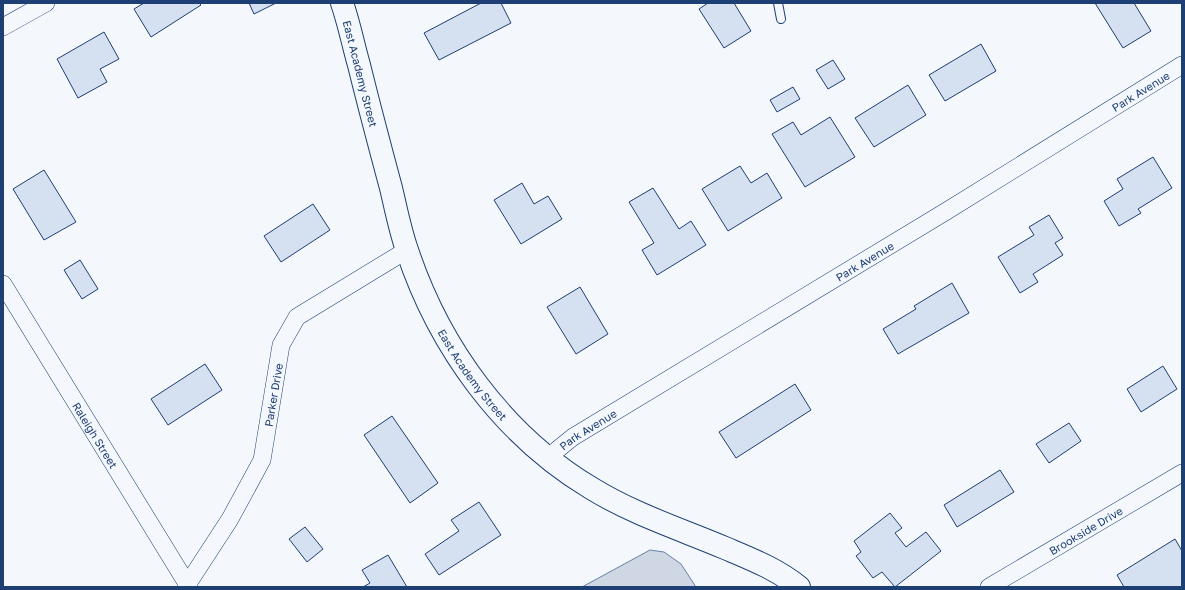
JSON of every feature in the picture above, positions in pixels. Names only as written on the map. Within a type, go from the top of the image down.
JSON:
[{"type":"street","points":[[3,27],[46,3]]},
{"type":"street","name":"East Academy Street","points":[[342,3],[407,250],[426,299],[460,361],[481,391],[505,419],[547,458],[590,488],[632,511],[747,557],[785,575],[799,587]]},
{"type":"street","name":"Park Avenue","points":[[547,458],[573,437],[945,212],[1182,65]]},
{"type":"street","name":"Parker Drive","points":[[188,586],[230,519],[262,460],[281,345],[297,317],[407,250]]},
{"type":"street","name":"Raleigh Street","points":[[3,284],[188,586]]},
{"type":"street","name":"Brookside Drive","points":[[989,587],[1182,473]]},
{"type":"lane","points":[[778,3],[781,19]]},
{"type":"shaded area","points":[[650,550],[664,552],[681,564],[696,587],[582,587]]},
{"type":"building","points":[[144,3],[199,3],[201,5],[151,37],[134,9]]},
{"type":"building","points":[[249,3],[276,3],[254,14]]},
{"type":"building","points":[[481,3],[501,3],[511,23],[439,60],[424,33]]},
{"type":"building","points":[[708,3],[734,3],[751,31],[724,48],[699,9]]},
{"type":"building","points":[[1095,3],[1134,3],[1151,31],[1123,48]]},
{"type":"building","points":[[104,32],[119,59],[100,69],[107,82],[78,98],[57,59]]},
{"type":"building","points":[[981,44],[996,71],[945,101],[929,75]]},
{"type":"building","points":[[833,60],[845,79],[828,89],[816,70]]},
{"type":"building","points":[[908,85],[926,115],[874,147],[855,118]]},
{"type":"building","points":[[793,87],[800,99],[777,112],[770,100]]},
{"type":"building","points":[[830,117],[855,157],[805,187],[772,134],[793,122],[801,135]]},
{"type":"building","points":[[1153,157],[1172,188],[1138,209],[1141,213],[1119,226],[1104,201],[1123,189],[1117,179]]},
{"type":"building","points":[[740,166],[751,183],[767,173],[782,198],[728,231],[702,189]]},
{"type":"building","points":[[44,170],[76,222],[44,240],[13,189]]},
{"type":"building","points":[[522,183],[534,204],[548,196],[562,219],[521,244],[494,200]]},
{"type":"building","points":[[653,188],[679,229],[691,221],[706,245],[657,275],[642,250],[654,243],[629,202]]},
{"type":"building","points":[[313,204],[330,230],[281,262],[264,236]]},
{"type":"building","points":[[1049,215],[1063,238],[1055,243],[1063,255],[1033,274],[1038,282],[1020,293],[998,257],[1034,235],[1029,227]]},
{"type":"building","points":[[80,260],[98,289],[82,299],[64,270]]},
{"type":"building","points":[[952,283],[969,313],[898,354],[883,329],[916,309],[914,306]]},
{"type":"building","points":[[580,287],[608,334],[576,354],[547,307]]},
{"type":"building","points":[[205,364],[222,390],[168,425],[151,399]]},
{"type":"building","points":[[1163,366],[1177,389],[1141,412],[1127,389]]},
{"type":"building","points":[[795,384],[811,410],[736,458],[719,432]]},
{"type":"building","points":[[392,416],[438,483],[410,503],[364,435]]},
{"type":"building","points":[[1069,423],[1081,441],[1049,463],[1036,444]]},
{"type":"building","points":[[1000,470],[1014,492],[957,527],[944,505]]},
{"type":"building","points":[[479,502],[501,535],[439,575],[425,554],[459,531],[451,520]]},
{"type":"building","points":[[890,513],[902,528],[895,533],[906,547],[926,532],[941,551],[895,587],[882,572],[873,578],[856,556],[861,552],[854,541]]},
{"type":"building","points":[[305,527],[323,549],[307,562],[289,539]]},
{"type":"building","points":[[1175,539],[1182,551],[1182,587],[1124,587],[1117,575]]},
{"type":"building","points":[[388,555],[407,587],[363,587],[370,583],[362,570]]}]
